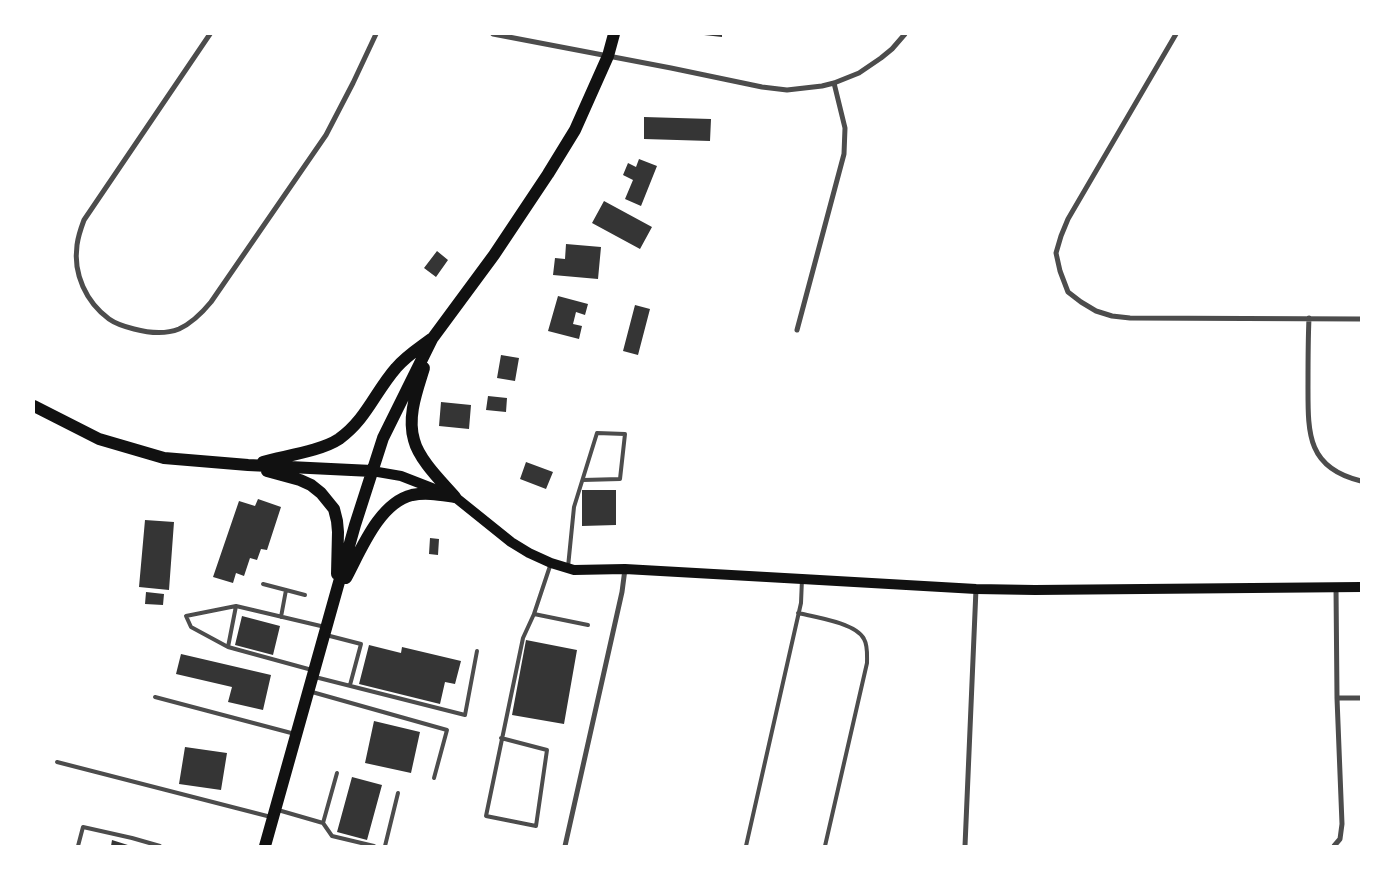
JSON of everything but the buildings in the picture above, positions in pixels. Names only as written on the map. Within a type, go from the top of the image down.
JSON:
[{"type":"main road","points":[[265,846],[372,471],[390,423],[432,339],[494,255],[575,130],[608,56],[614,34]]},
{"type":"main road","points":[[248,465],[326,446],[338,440],[351,430],[367,412],[395,368],[432,339]]},
{"type":"main road","points":[[432,339],[413,405],[412,426],[414,442],[427,464],[455,497],[511,542],[551,563],[574,570],[625,568],[976,588],[1070,590],[1361,587]]},
{"type":"main road","points":[[34,406],[99,439],[164,458],[248,465],[372,471],[400,476],[455,497]]},
{"type":"main road","points":[[248,465],[311,485],[321,493],[334,510],[338,532],[336,596]]},
{"type":"main road","points":[[336,596],[374,526],[392,506],[402,499],[413,495],[429,493],[455,497]]},
{"type":"street","points":[[210,34],[84,220],[80,231],[76,258],[83,287],[99,310],[110,320],[124,326],[150,332],[165,333],[191,322],[211,302],[326,135],[353,84],[376,34]]},
{"type":"street","points":[[493,34],[774,89],[799,89],[834,83],[853,76],[892,49],[905,34]]},
{"type":"street","points":[[1176,34],[1068,219],[1056,253],[1068,292],[1096,312],[1130,318],[1361,319]]},
{"type":"street","points":[[797,330],[844,154],[845,128],[834,83]]},
{"type":"street","points":[[1309,318],[1309,433],[1314,447],[1323,461],[1334,471],[1361,481]]},
{"type":"street","points":[[565,846],[622,592],[625,568]]},
{"type":"street","points":[[1334,846],[1340,839],[1342,824],[1336,698],[1336,587]]},
{"type":"street","points":[[965,846],[976,588]]},
{"type":"street","points":[[1336,698],[1361,698]]},
{"type":"lane","points":[[568,567],[574,507],[597,433],[624,434],[620,479],[583,480]]},
{"type":"lane","points":[[502,738],[547,750],[536,826],[486,816],[502,738],[523,638],[534,614],[551,563]]},
{"type":"lane","points":[[746,846],[801,603],[802,579]]},
{"type":"lane","points":[[263,584],[306,595]]},
{"type":"lane","points":[[280,617],[286,590]]},
{"type":"lane","points":[[228,647],[236,606]]},
{"type":"lane","points":[[350,685],[361,644],[280,617],[236,606],[186,616],[192,627],[228,647],[350,685],[465,715],[477,651]]},
{"type":"lane","points":[[798,613],[847,626],[858,631],[864,638],[868,649],[825,846]]},
{"type":"lane","points":[[534,614],[588,625]]},
{"type":"lane","points":[[309,691],[447,730],[434,778]]},
{"type":"lane","points":[[155,697],[297,734]]},
{"type":"lane","points":[[57,762],[274,814],[323,823],[332,836],[374,846]]},
{"type":"lane","points":[[323,823],[337,773]]},
{"type":"lane","points":[[385,846],[398,793]]},
{"type":"lane","points":[[78,846],[83,827],[160,846]]}]
